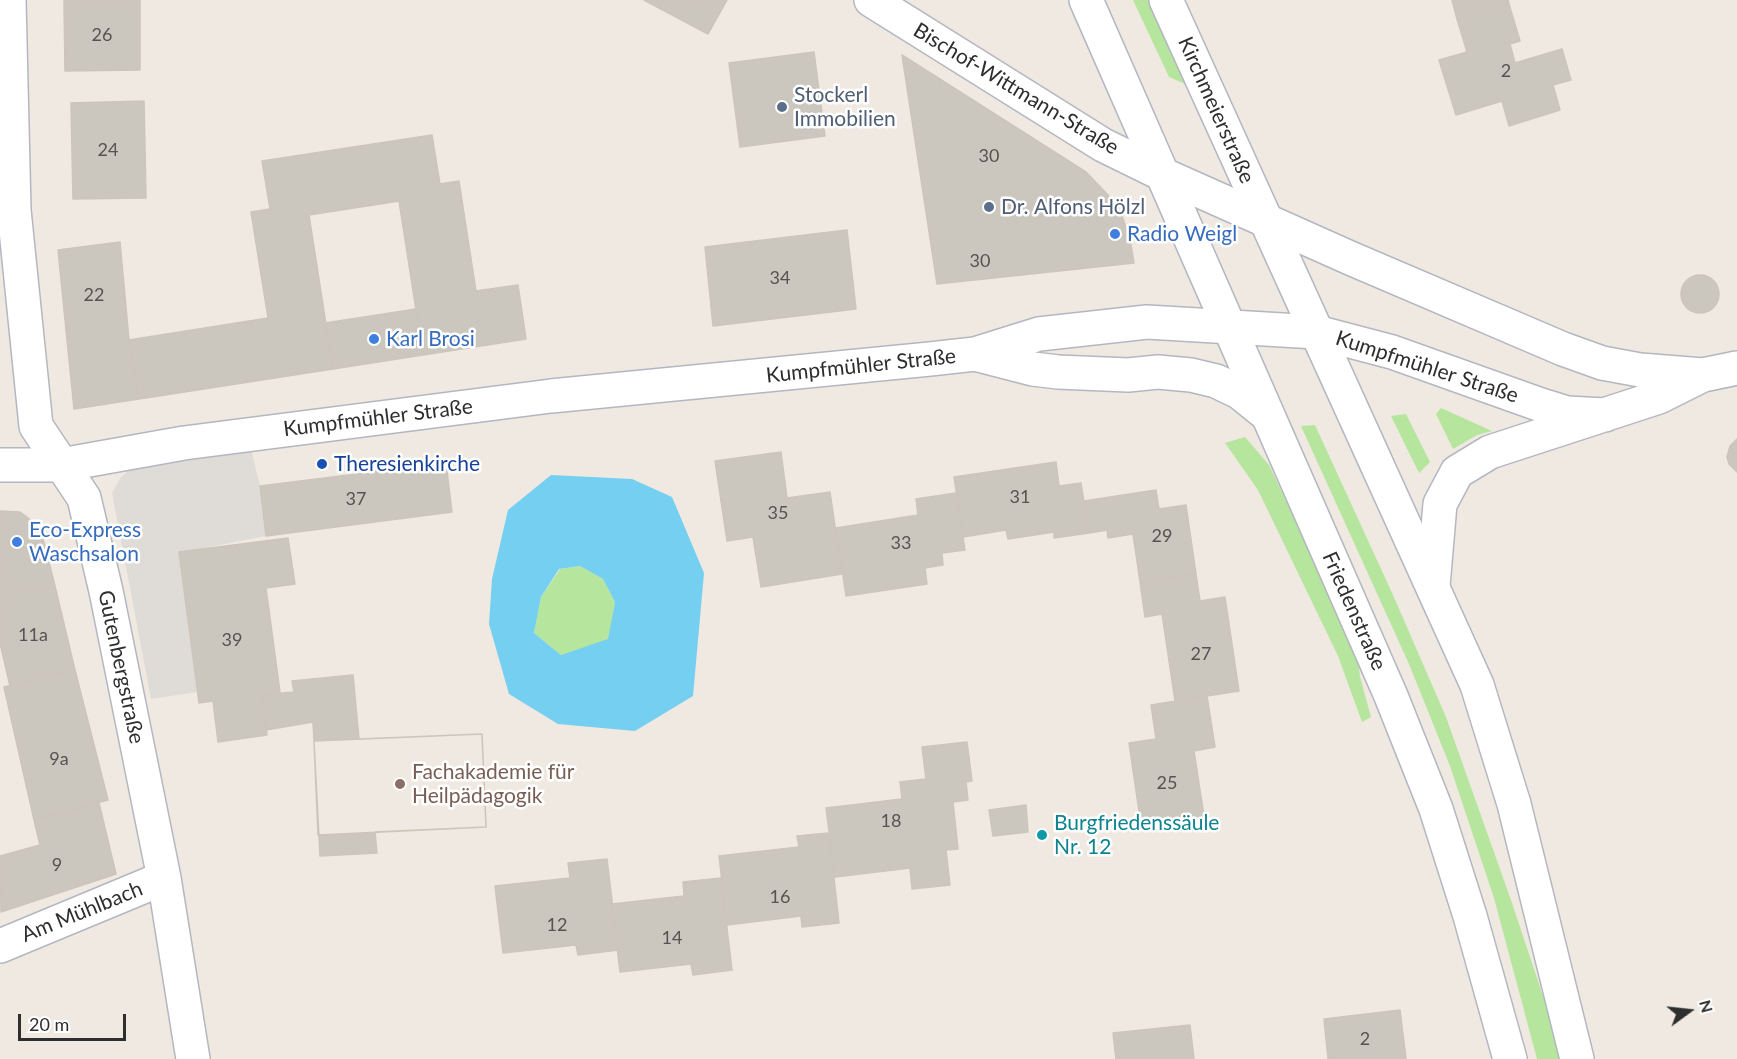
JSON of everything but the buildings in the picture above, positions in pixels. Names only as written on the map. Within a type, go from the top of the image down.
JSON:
[{"type":"street","name":"Gutenbergstraße","points":[[9,0],[14,210],[22,315],[36,426],[84,498],[108,603],[164,878],[193,1059]]},
{"type":"street","name":"Bischof-Wittmann-Straße","points":[[871,0],[1103,146],[1164,175]]},
{"type":"street","points":[[1086,0],[1164,175]]},
{"type":"street","name":"Kirchmeierstraße","points":[[1166,0],[1266,220]]},
{"type":"street","name":"Kumpfmühler Straße","points":[[1164,175],[1397,279],[1602,363],[1640,370],[1723,371]]},
{"type":"street","name":"Friedenstraße","points":[[1164,175],[1265,413],[1386,686],[1436,809],[1470,916],[1510,1059]]},
{"type":"street","points":[[1266,220],[1478,685],[1494,735],[1577,1059]]},
{"type":"street","name":"Kumpfmühler Straße","points":[[0,465],[61,465],[184,443],[550,396],[975,354],[1039,334],[1147,322],[1316,332],[1420,362],[1567,412],[1605,415],[1723,371]]},
{"type":"street","points":[[975,354],[1033,369],[1058,372],[1128,375],[1158,372],[1191,375],[1216,381],[1239,392],[1265,413]]},
{"type":"street","points":[[1433,586],[1440,504],[1457,472],[1490,452],[1605,415]]},
{"type":"street","name":"Am Mühlbach","points":[[0,946],[164,878]]},
{"type":"green space","points":[[1133,0],[1148,0],[1190,86],[1169,77]]},
{"type":"green space","points":[[1441,408],[1492,431],[1477,435],[1453,449],[1436,414]]},
{"type":"green space","points":[[1406,414],[1430,462],[1419,473],[1391,416]]},
{"type":"green space","points":[[1315,425],[1446,717],[1564,1059],[1537,1059],[1494,898],[1450,766],[1409,664],[1301,426]]},
{"type":"green space","points":[[1245,437],[1269,465],[1357,650],[1360,677],[1371,717],[1362,722],[1338,656],[1258,490],[1225,443]]},
{"type":"green space","points":[[580,566],[603,579],[615,602],[608,640],[561,655],[534,633],[541,597],[560,569]]},
{"type":"shaded area","points":[[251,449],[260,486],[266,536],[179,553],[197,692],[151,699],[112,493],[121,477],[135,465]]},
{"type":"water","points":[[551,475],[632,479],[672,497],[704,573],[693,696],[635,731],[558,724],[509,694],[489,624],[492,579],[508,510]],"holes":[[[580,566],[603,579],[615,602],[608,639],[561,655],[534,633],[541,597],[559,569]]]},
{"type":"place","name":"Stockerl Immobilien","points":[[782,107]]},
{"type":"place","name":"Dr. Alfons Hölzl","points":[[989,207]]},
{"type":"place","name":"Radio Weigl","points":[[1115,234]]},
{"type":"place","name":"Karl Brosi","points":[[374,339]]},
{"type":"place","name":"Theresienkirche","points":[[322,464]]},
{"type":"place","name":"Eco-Express Waschsalon","points":[[17,542]]},
{"type":"place","name":"Fachakademie für Heilpädagogik","points":[[400,784]]},
{"type":"place","name":"Burgfriedenssäule Nr. 12","points":[[1042,835]]}]
